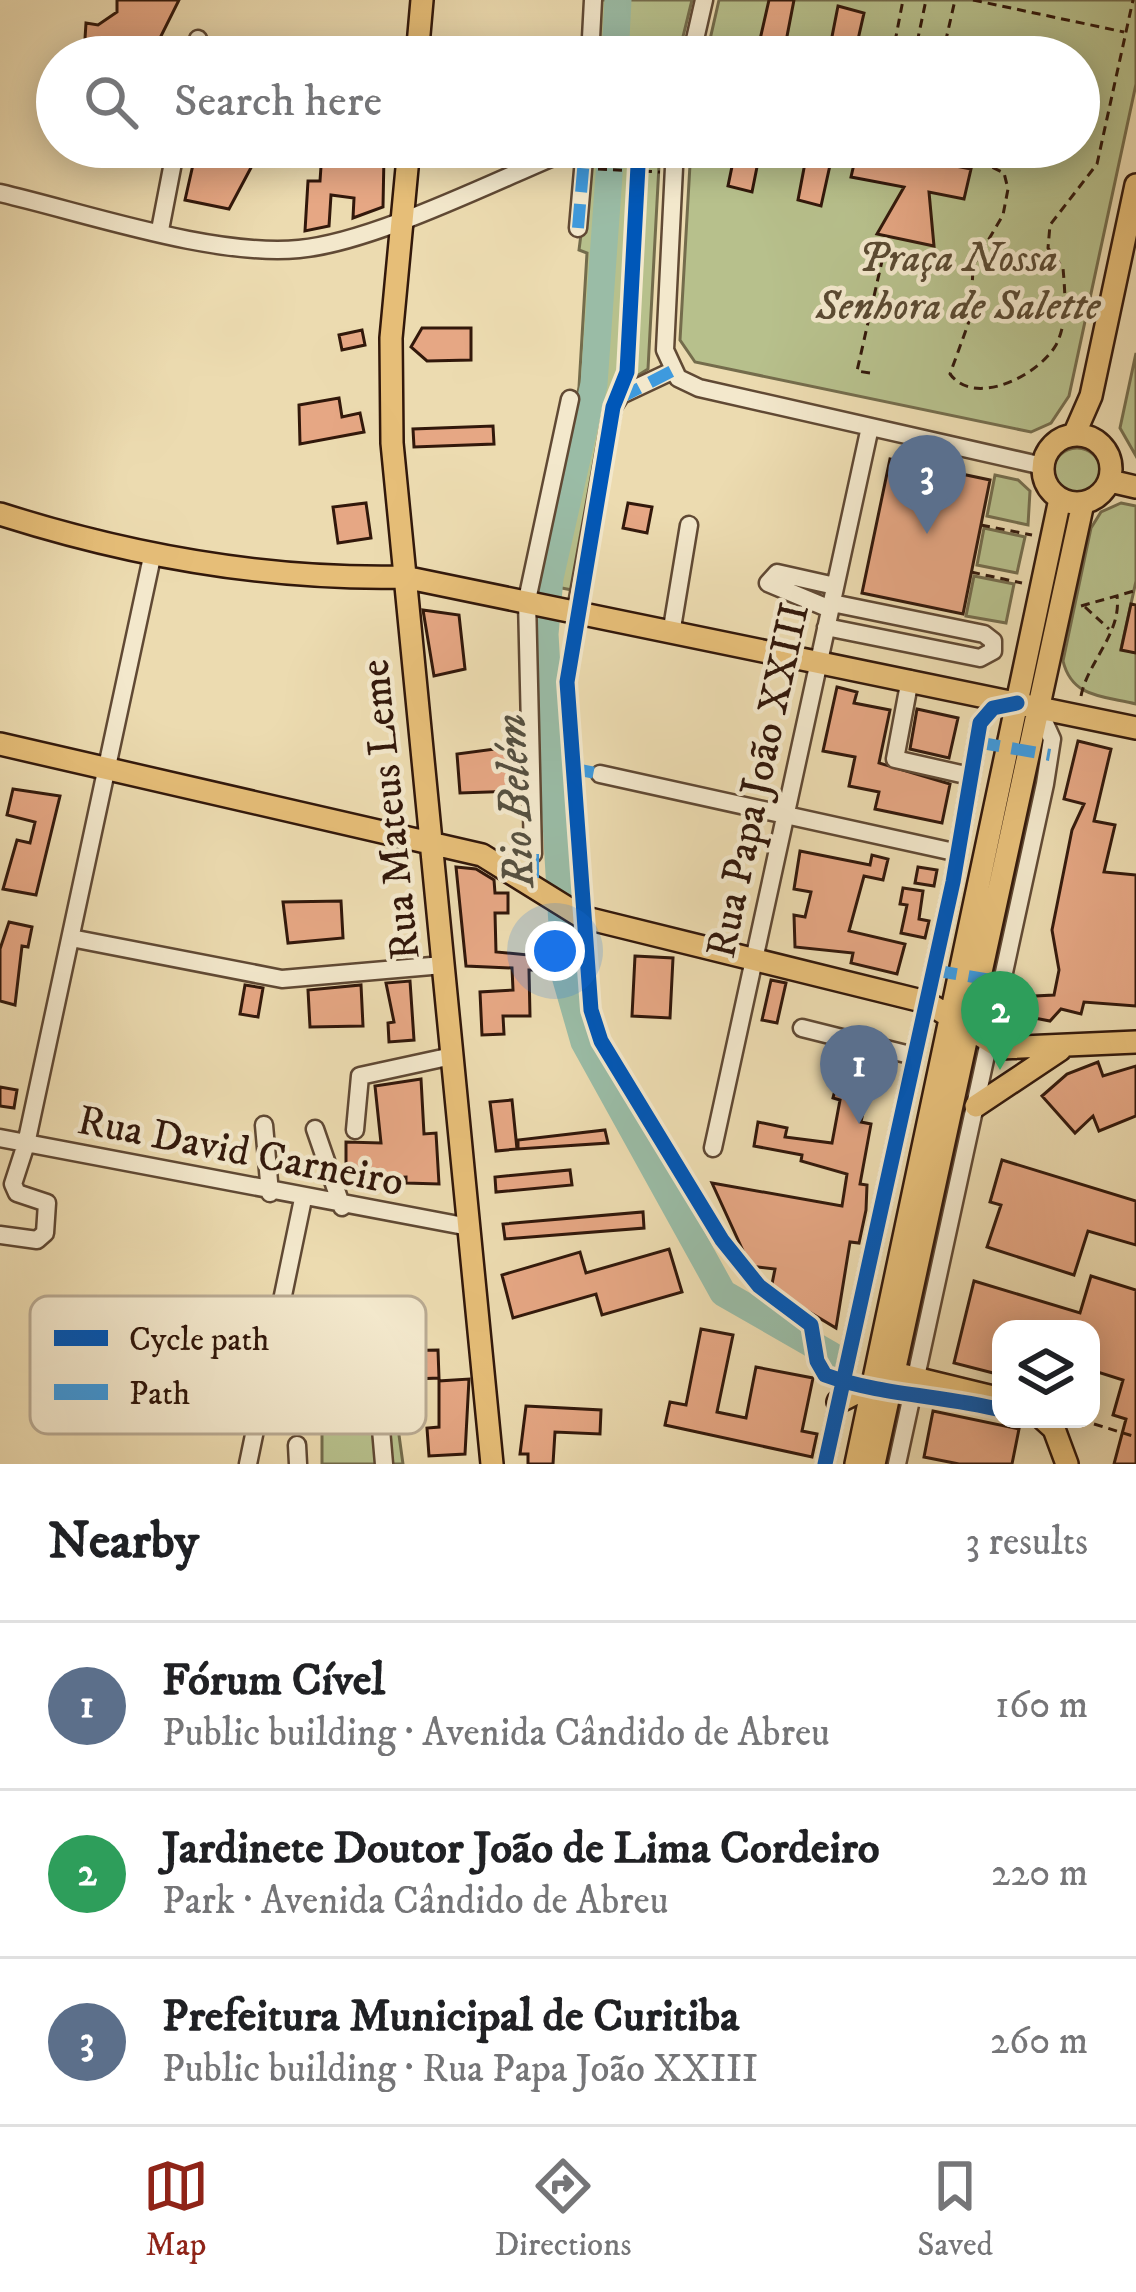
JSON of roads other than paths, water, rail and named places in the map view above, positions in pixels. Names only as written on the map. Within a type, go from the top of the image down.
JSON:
[{"type":"main road","points":[[419,36],[422,0]]},
{"type":"main road","name":"Rua Mateus Leme","points":[[407,168],[390,400],[492,1464]]},
{"type":"main road","points":[[1073,435],[1091,396],[1136,185]]},
{"type":"main road","points":[[1073,435],[1091,438],[1106,451],[1110,481],[1099,495],[1071,501],[1045,482],[1043,466],[1052,446],[1073,435]]},
{"type":"main road","points":[[1110,481],[1136,487]]},
{"type":"main road","points":[[856,1464],[1028,706],[1051,539],[1071,501]]},
{"type":"main road","points":[[1028,706],[1072,604],[1071,501]]},
{"type":"main road","points":[[0,514],[152,557],[325,579],[404,578],[672,628],[1136,728]]},
{"type":"main road","points":[[0,744],[430,841],[500,862],[573,912],[926,1001],[989,1045],[1023,1051],[1136,1042]]},
{"type":"main road","points":[[874,1464],[905,1376],[959,1025]]},
{"type":"main road","points":[[976,1106],[1064,1047]]},
{"type":"main road","points":[[838,1402],[905,1376],[992,1397]]},
{"type":"main road","points":[[1053,1428],[1067,1464]]},
{"type":"street","points":[[591,36],[592,0]]},
{"type":"street","points":[[696,36],[704,0]]},
{"type":"street","points":[[160,230],[172,168]]},
{"type":"street","points":[[0,193],[241,248],[283,250],[322,245],[528,168]]},
{"type":"street","points":[[578,228],[580,168]]},
{"type":"street","points":[[674,168],[665,338],[672,371],[699,388],[1043,466]]},
{"type":"street","points":[[550,605],[613,407],[621,395],[672,371]]},
{"type":"street","points":[[533,854],[570,399]]},
{"type":"street","name":"Rua Papa João XXIII","points":[[713,1148],[870,427]]},
{"type":"street","points":[[672,628],[689,525]]},
{"type":"street","points":[[0,1235],[37,1240],[45,1234],[47,1204],[14,1189],[152,557]]},
{"type":"street","points":[[831,606],[984,634],[994,646],[990,655],[980,658],[831,606]]},
{"type":"street","points":[[910,679],[895,759],[970,776]]},
{"type":"street","points":[[825,1464],[953,882],[954,852],[984,714],[1028,706],[1051,729],[1050,755],[976,1106],[905,1376],[897,1464]]},
{"type":"street","points":[[600,774],[954,852]]},
{"type":"street","points":[[71,938],[282,979],[443,965]]},
{"type":"street","points":[[802,1028],[914,1056]]},
{"type":"street","points":[[355,1130],[360,1076],[452,1056]]},
{"type":"street","points":[[264,1125],[271,1192]]},
{"type":"street","points":[[315,1129],[341,1207]]},
{"type":"street","name":"Rua David Carneiro","points":[[0,1138],[341,1207],[469,1227]]},
{"type":"street","points":[[283,1296],[303,1199]]},
{"type":"street","points":[[248,1464],[254,1434]]},
{"type":"street","points":[[381,1434],[384,1464]]},
{"type":"waterway","name":"Rio Belém","points":[[616,36],[618,0]]},
{"type":"waterway","name":"Rio Belém","points":[[609,168],[594,384],[550,578],[545,634],[565,976],[584,1042],[723,1293],[831,1355]]},
{"type":"place","name":"Prefeitura Municipal de Curitiba","points":[[927,534]]},
{"type":"place","name":"Jardinete Doutor João de Lima Cordeiro","points":[[1000,1070]]},
{"type":"place","name":"Fórum Cível","points":[[859,1124]]},
{"type":"park label","name":"Praça Nossa Senhora de Salette","points":[[958,280]]}]
